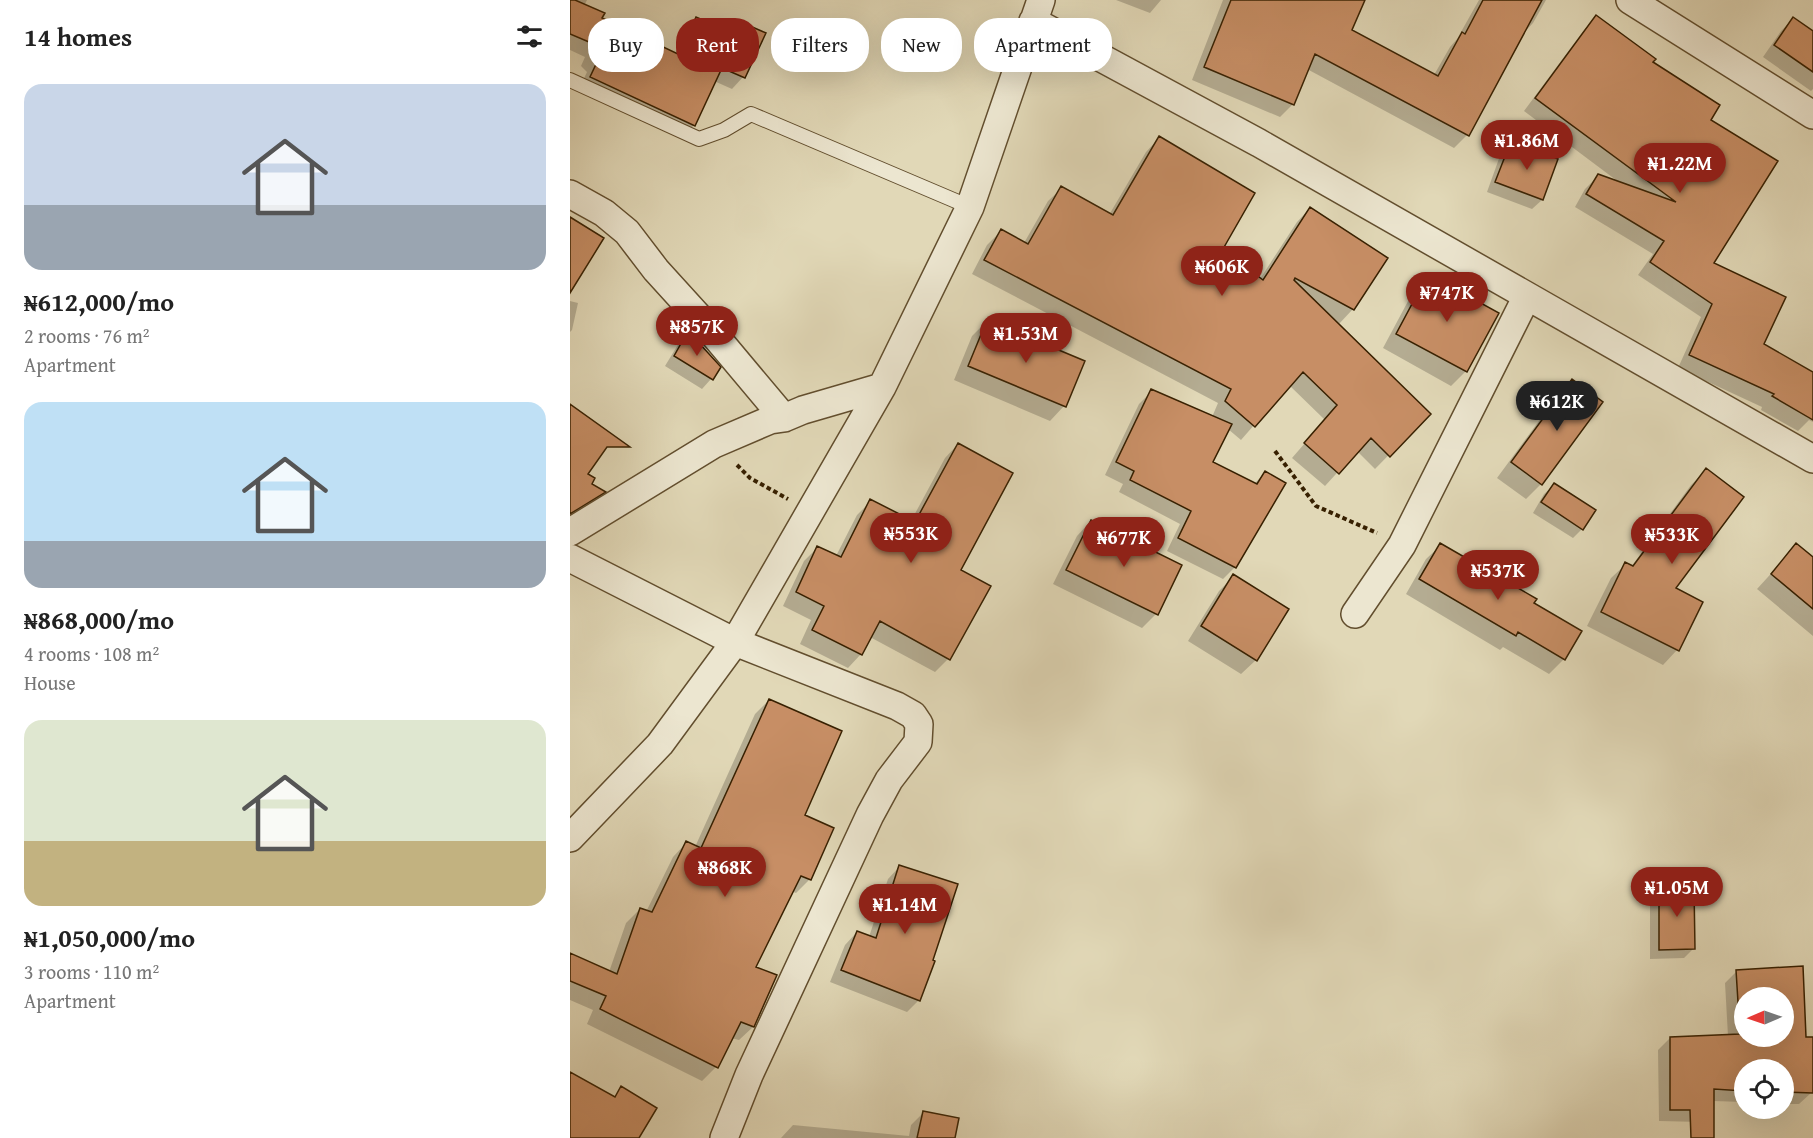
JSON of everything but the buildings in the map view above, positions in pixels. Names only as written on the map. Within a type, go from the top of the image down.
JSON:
[{"type":"street","points":[[1630,0],[1813,115]]},
{"type":"street","points":[[570,838],[660,744],[735,642],[882,387],[970,207],[1037,11],[1259,143],[1813,459]]},
{"type":"street","points":[[570,194],[604,213],[627,232],[656,270],[784,417]]},
{"type":"street","points":[[1355,614],[1402,544],[1527,296]]},
{"type":"street","points":[[570,532],[714,444],[770,420],[882,387]]},
{"type":"street","points":[[570,558],[735,642],[897,706],[913,715],[919,724],[918,742],[889,780],[870,815],[749,1075],[724,1138]]},
{"type":"lane","points":[[570,80],[699,139],[724,130],[751,114],[970,207]]},
{"type":"path","points":[[714,444],[750,478],[811,511]]},
{"type":"path","points":[[1275,451],[1316,506],[1402,544]]}]
